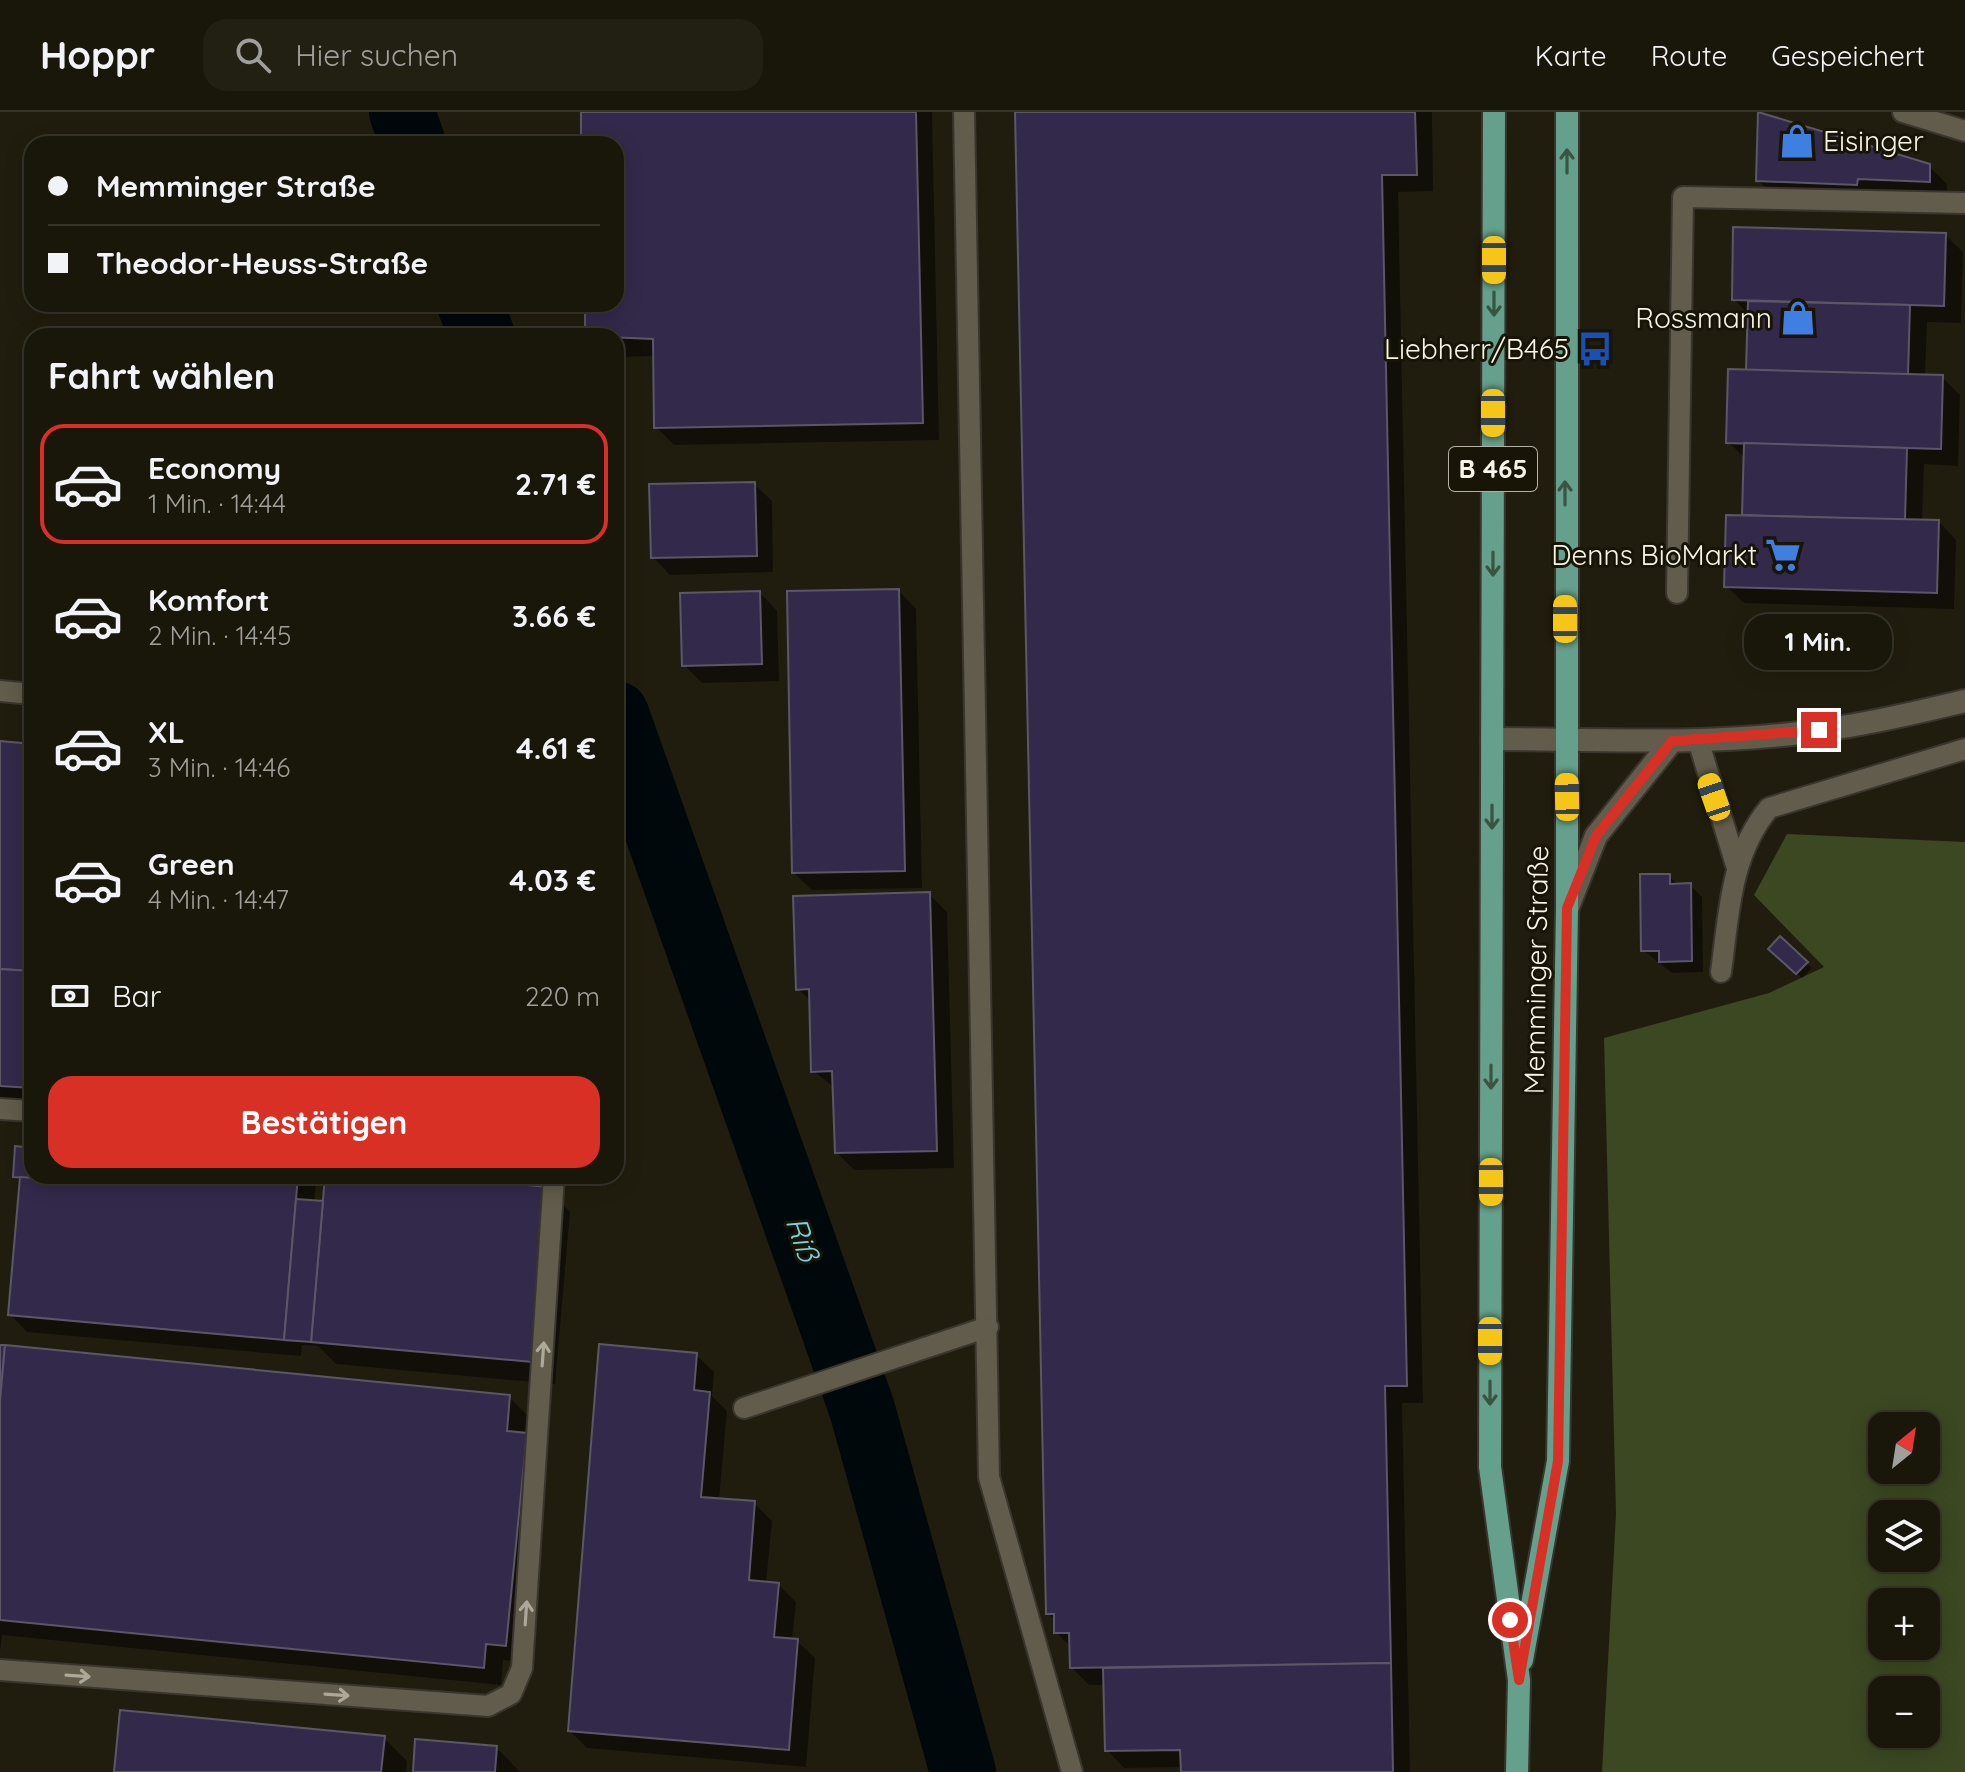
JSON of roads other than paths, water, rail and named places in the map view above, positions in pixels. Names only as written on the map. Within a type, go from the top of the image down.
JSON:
[{"type":"main road","name":"Memminger Straße","points":[[1494,112],[1490,1467],[1519,1680]]},
{"type":"main road","name":"Memminger Straße","points":[[1517,1772],[1519,1680],[1558,1461],[1567,908],[1567,112]]},
{"type":"street","points":[[1492,739],[1672,741],[1790,735],[1863,724],[1965,701]]},
{"type":"street","points":[[1567,908],[1596,836],[1672,741]]},
{"type":"lane","points":[[964,112],[989,1477],[1072,1772]]},
{"type":"lane","points":[[1903,112],[1965,131]]},
{"type":"lane","points":[[1677,593],[1683,197],[1965,203]]},
{"type":"lane","points":[[0,691],[24,693]]},
{"type":"lane","points":[[1698,740],[1736,865]]},
{"type":"lane","points":[[1721,972],[1736,865],[1755,824],[1769,808],[1965,749]]},
{"type":"lane","points":[[0,1109],[24,1110]]},
{"type":"lane","points":[[0,1670],[488,1706],[511,1694],[522,1668],[553,1184]]},
{"type":"lane","points":[[744,1408],[988,1327]]},
{"type":"waterway","name":"Riß","points":[[402,112],[410,136]]},
{"type":"waterway","name":"Riß","points":[[473,312],[479,328]]},
{"type":"waterway","name":"Riß","points":[[624,737],[862,1409],[963,1772]]},
{"type":"place","name":"Eisinger","points":[[1797,141]]},
{"type":"place","name":"Rossmann","points":[[1798,318]]},
{"type":"place","name":"Liebherr/B465","points":[[1595,349]]},
{"type":"place","name":"Denns BioMarkt","points":[[1783,555]]}]
